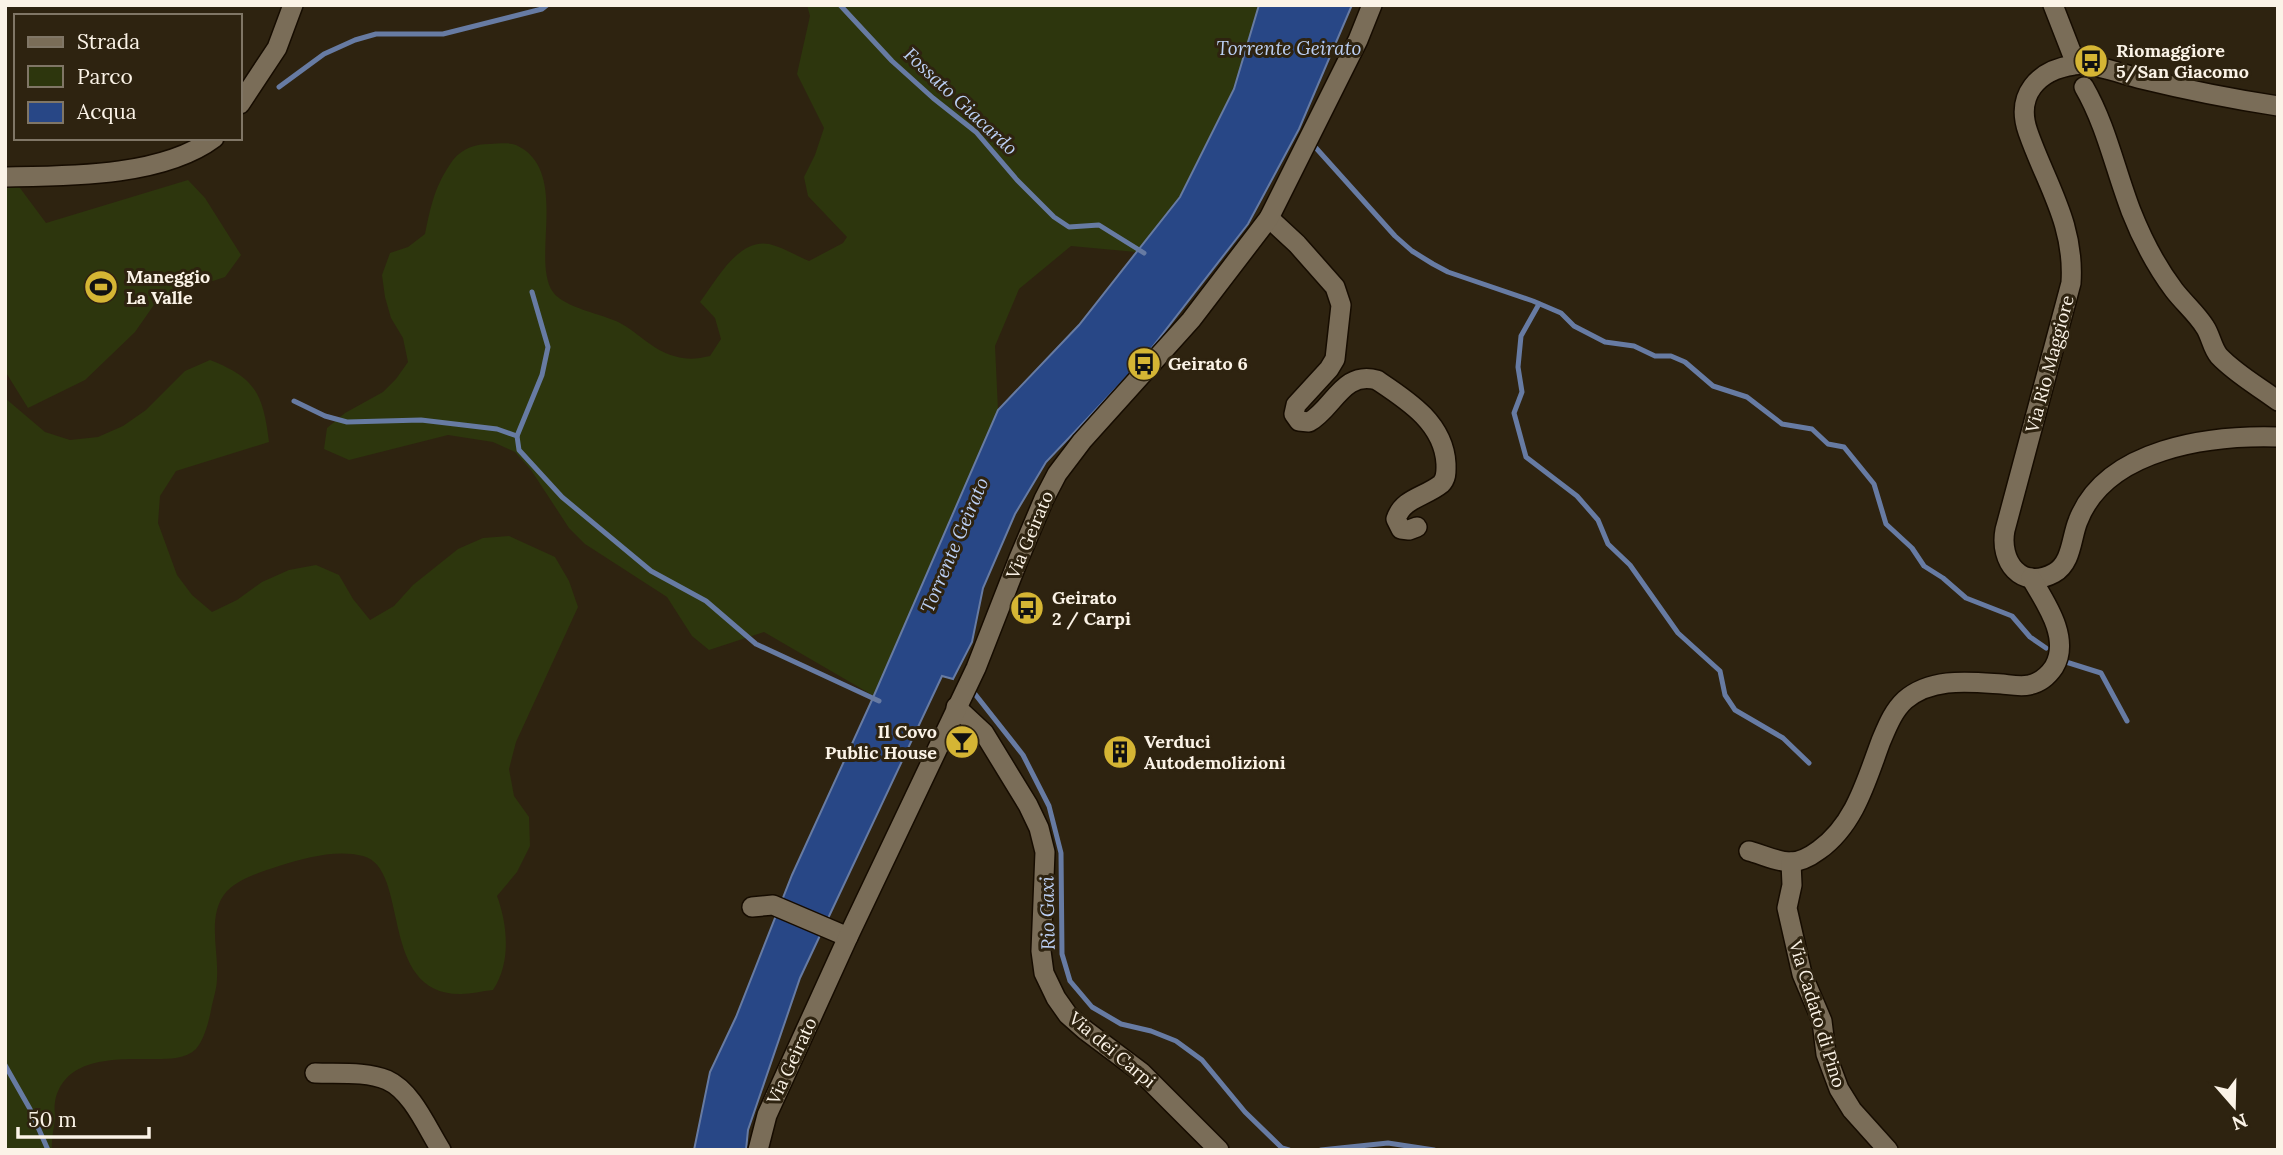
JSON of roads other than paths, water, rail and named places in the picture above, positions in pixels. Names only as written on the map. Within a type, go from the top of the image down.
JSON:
[{"type":"street","points":[[242,101],[277,48],[293,5]]},
{"type":"street","name":"Via Geirato","points":[[758,1150],[767,1115],[839,933],[976,668],[1024,546],[1058,474],[1082,441],[1191,320],[1269,218],[1358,40],[1372,5]]},
{"type":"street","points":[[2053,5],[2076,64],[2219,97],[2278,106]]},
{"type":"street","name":"Via Rio Maggiore","points":[[2031,578],[2011,568],[2005,554],[2004,538],[2071,283],[2073,261],[2069,237],[2057,199],[2028,131],[2023,107],[2028,92],[2040,80],[2076,64]]},
{"type":"street","points":[[2084,87],[2093,102],[2112,150],[2131,210],[2157,265],[2205,327],[2217,354],[2241,376],[2278,401]]},
{"type":"street","points":[[5,177],[131,171],[159,163],[211,140]]},
{"type":"street","points":[[1269,218],[1335,287],[1341,305],[1335,359],[1296,405],[1294,414],[1299,421],[1309,422],[1344,387],[1360,378],[1369,377],[1423,413],[1442,446],[1446,459],[1446,477],[1442,483],[1403,505],[1398,512],[1396,519],[1401,529],[1418,527]]},
{"type":"street","points":[[1749,851],[1791,862],[1810,856],[1832,841],[1853,812],[1888,725],[1905,701],[1918,691],[1952,682],[2026,686],[2039,682],[2048,674],[2055,665],[2059,643],[2056,628],[2031,578],[2053,573],[2060,568],[2067,556],[2078,520],[2093,493],[2106,480],[2160,452],[2208,440],[2244,436],[2278,437]]},
{"type":"street","name":"Via dei Carpi","points":[[958,703],[984,733],[1039,828],[1045,852],[1041,951],[1044,973],[1056,998],[1068,1015],[1141,1072],[1219,1150]]},
{"type":"street","name":"Via Cadato di Pino","points":[[1791,862],[1792,885],[1787,908],[1802,974],[1822,1021],[1826,1054],[1839,1089],[1852,1110],[1888,1150]]},
{"type":"street","points":[[752,907],[773,905],[839,933]]},
{"type":"street","points":[[315,1073],[363,1075],[389,1080],[404,1093],[441,1150]]},
{"type":"water","name":"Torrente Geirato","points":[[1259,5],[1352,5],[1299,129],[1248,224],[1140,363],[1046,462],[1015,514],[983,588],[972,642],[953,679],[942,676],[800,978],[748,1130],[746,1150],[694,1150],[710,1072],[736,1017],[792,875],[872,700],[998,410],[1079,325],[1180,197],[1234,89]]},
{"type":"waterway","points":[[279,87],[324,54],[355,40],[376,34],[443,34],[542,9],[547,5]]},
{"type":"waterway","name":"Fossato Giacardo","points":[[840,5],[892,61],[976,132],[1017,180],[1054,217],[1069,227],[1099,225],[1144,253]]},
{"type":"waterway","points":[[1316,148],[1395,236],[1433,264],[1448,272],[1561,313],[1574,326],[1605,342],[1634,346],[1655,356],[1671,356],[1685,362],[1713,386],[1747,397],[1782,424],[1812,429],[1828,444],[1844,447],[1874,484],[1886,524],[1912,548],[1924,566],[1966,598],[2012,616],[2030,637],[2046,648]]},
{"type":"waterway","points":[[532,292],[548,347],[542,375],[517,436],[519,450],[562,497],[651,571],[706,601],[756,644],[879,701]]},
{"type":"waterway","points":[[1539,304],[1521,336],[1518,367],[1522,392],[1514,413],[1526,457],[1577,496],[1598,520],[1608,544],[1630,565],[1678,633],[1720,671],[1725,695],[1735,710],[1783,738],[1809,763]]},
{"type":"waterway","points":[[294,401],[325,416],[347,422],[421,420],[497,429],[517,436]]},
{"type":"waterway","points":[[2066,662],[2101,673],[2127,721]]},
{"type":"waterway","name":"Rio Gaxi","points":[[971,689],[1023,755],[1049,806],[1061,853],[1062,954],[1070,981],[1092,1007],[1121,1024],[1151,1031],[1176,1041],[1202,1060],[1245,1112],[1282,1148],[1289,1150]]},
{"type":"waterway","points":[[5,1065],[30,1109],[48,1150]]},
{"type":"waterway","name":"Rio Gaxi","points":[[1321,1150],[1388,1143],[1434,1150]]},
{"type":"place","name":"Riomaggiore 5/San Giacomo","points":[[2091,61]]},
{"type":"place","name":"Maneggio La Valle","points":[[101,287]]},
{"type":"place","name":"Geirato 6","points":[[1144,364]]},
{"type":"place","name":"Geirato 2 / Carpi","points":[[1027,608]]},
{"type":"place","name":"Il Covo Public House","points":[[962,742]]},
{"type":"place","name":"Verduci Autodemolizioni","points":[[1120,752]]}]
